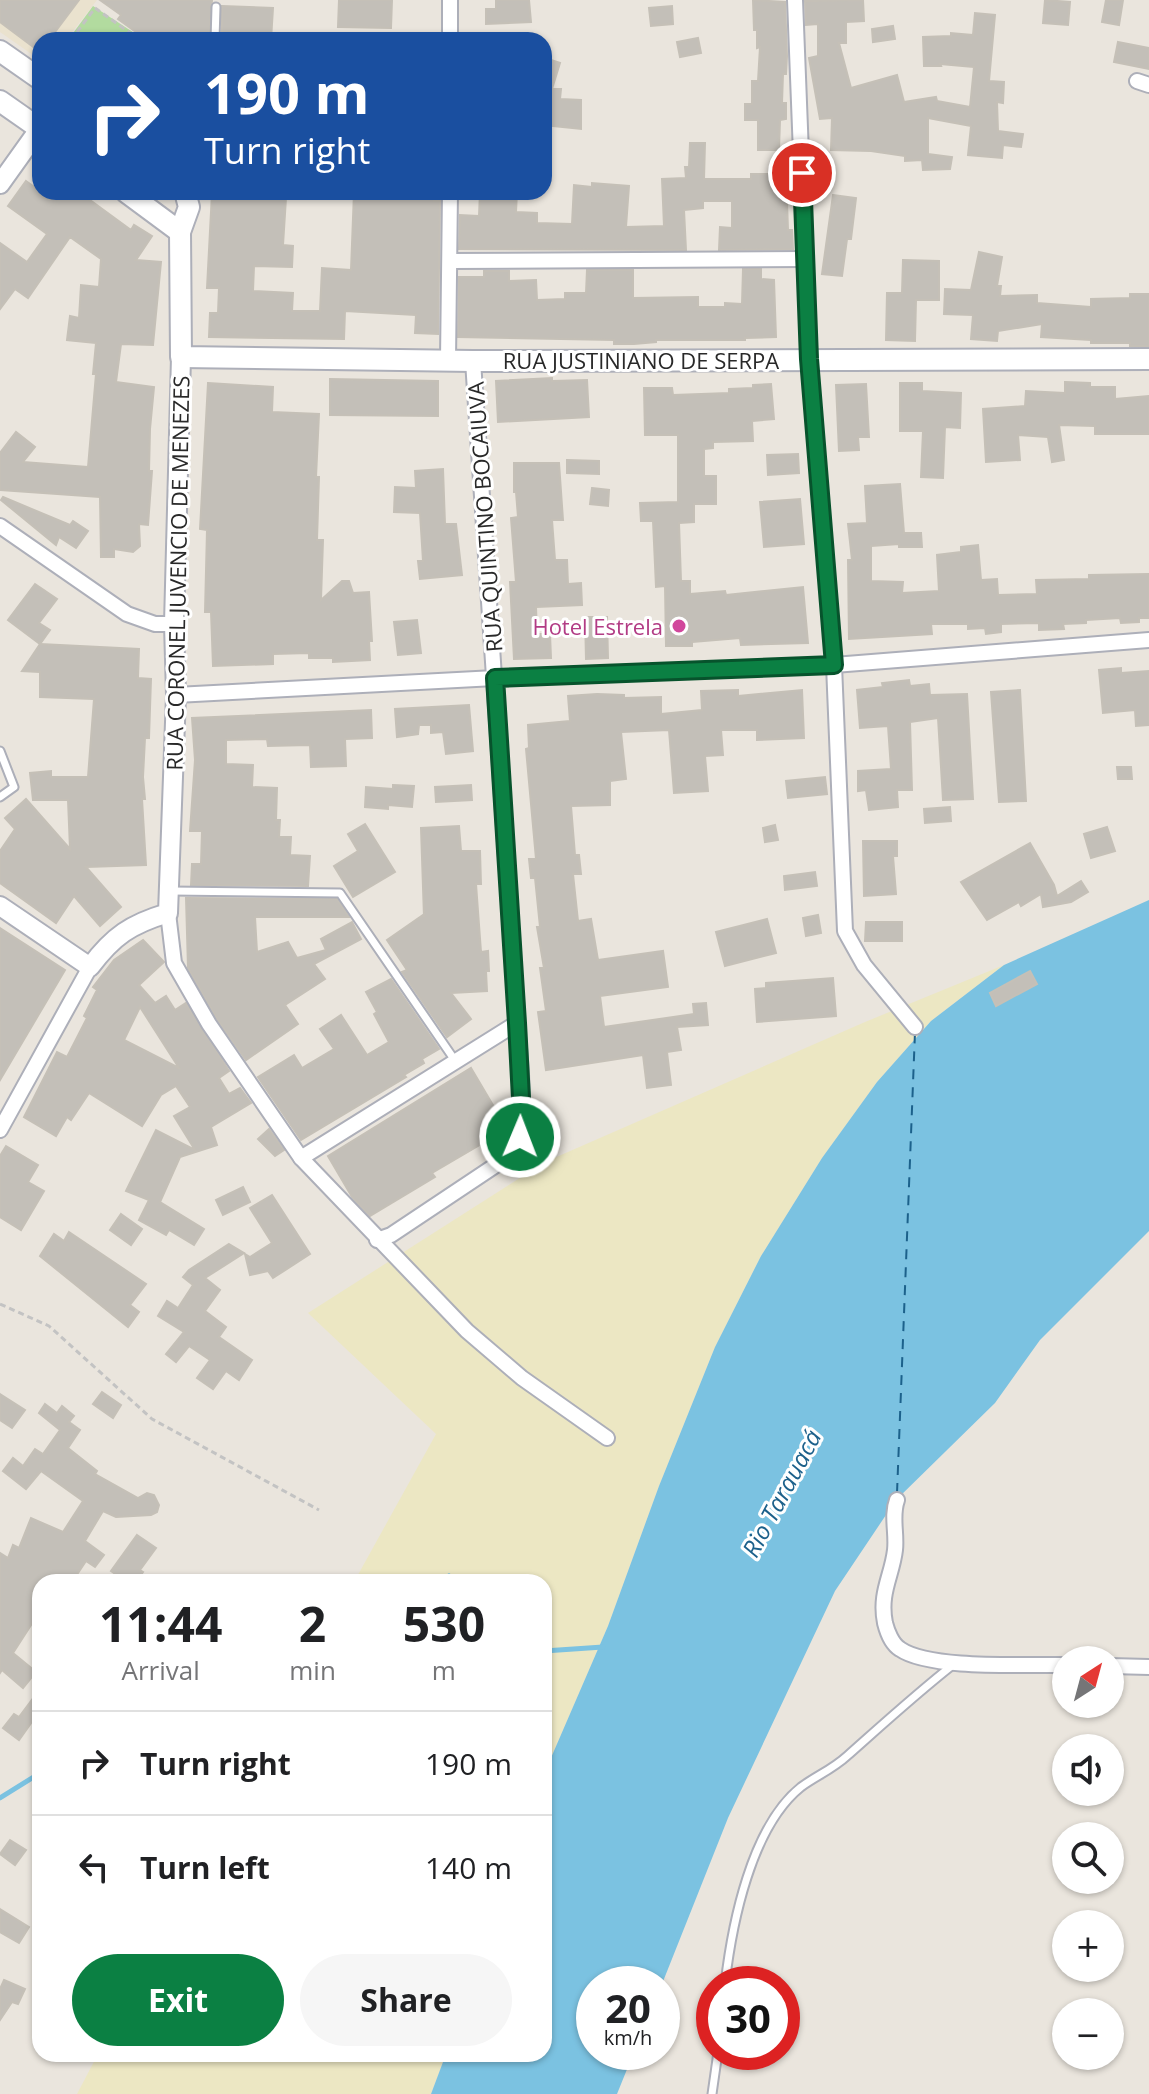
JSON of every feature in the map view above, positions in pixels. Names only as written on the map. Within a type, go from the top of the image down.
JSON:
[{"type":"main road","points":[[0,51],[32,73]]},
{"type":"main road","points":[[0,101],[32,123]]},
{"type":"main road","points":[[137,200],[180,232]]},
{"type":"main road","name":"RUA CORONEL JUVENCIO DE MENEZES","points":[[181,357],[180,232],[189,207],[187,200]]},
{"type":"main road","name":"RUA JUSTINIANO DE SERPA","points":[[181,357],[473,361],[1149,359]]},
{"type":"street","points":[[450,0],[450,32]]},
{"type":"street","points":[[795,0],[809,359],[834,665],[845,931],[864,965],[915,1027]]},
{"type":"street","points":[[0,184],[32,139]]},
{"type":"street","points":[[448,360],[450,200]]},
{"type":"street","points":[[450,261],[806,259]]},
{"type":"street","name":"RUA CORONEL JUVENCIO DE MENEZES","points":[[168,913],[176,695],[174,624],[181,357]]},
{"type":"street","name":"RUA QUINTINO BOCAIUVA","points":[[377,1240],[391,1235],[514,1151],[521,1130],[517,1023],[473,361]]},
{"type":"street","points":[[0,526],[127,614],[155,624],[174,624]]},
{"type":"street","points":[[176,695],[495,678],[834,665],[1149,640]]},
{"type":"street","points":[[0,906],[90,967]]},
{"type":"street","points":[[0,1130],[90,967],[107,944],[141,921],[168,913],[174,963],[209,1024],[301,1158],[377,1240],[487,1349],[542,1393],[607,1438]]},
{"type":"street","points":[[301,1158],[517,1023]]},
{"type":"street","points":[[897,1500],[894,1508],[895,1551],[886,1578],[883,1604],[890,1638],[899,1649],[920,1657],[956,1662],[1052,1665]]},
{"type":"street","points":[[1124,1666],[1149,1667]]},
{"type":"lane","points":[[215,32],[216,7]]},
{"type":"lane","points":[[0,751],[14,787],[0,797]]},
{"type":"lane","points":[[169,890],[340,893],[456,1062]]},
{"type":"lane","points":[[727,1966],[732,1930],[746,1881],[759,1847],[777,1816],[800,1788],[834,1768],[956,1662]]},
{"type":"lane","points":[[712,2094],[715,2070]]},
{"type":"path","points":[[77,32],[95,8],[129,32]]},
{"type":"path","points":[[0,1304],[49,1326],[152,1419],[319,1510]]},
{"type":"shaded area","points":[[0,0],[97,0],[72,32],[32,32],[32,54],[0,32]]},
{"type":"green space","points":[[93,6],[133,32],[74,32]]},
{"type":"sand","points":[[1004,965],[931,1021],[877,1082],[822,1158],[761,1256],[715,1347],[659,1486],[608,1626],[552,1756],[552,1574],[358,1574],[436,1434],[308,1313],[545,1162],[865,1022]]},
{"type":"sand","points":[[94,2062],[443,2062],[431,2094],[77,2094]]},
{"type":"water","name":"Rio Tarauacá","points":[[1149,900],[1149,1231],[1040,1340],[995,1403],[896,1500],[835,1591],[728,1818],[669,1966],[576,1966],[576,2070],[627,2070],[617,2094],[431,2094],[443,2062],[552,2062],[552,1756],[608,1626],[659,1486],[715,1347],[761,1256],[822,1158],[877,1082],[931,1021],[1004,965]]},
{"type":"building","points":[[0,0],[79,0],[55,32],[32,32],[32,46],[0,22]]},
{"type":"building","points":[[100,0],[212,0],[210,32],[136,32],[118,19],[121,15]]},
{"type":"building","points":[[339,0],[392,0],[391,28],[338,27]]},
{"type":"building","points":[[496,0],[529,0],[531,22],[486,24],[486,9],[496,9]]},
{"type":"building","points":[[753,0],[785,2],[787,56],[782,103],[786,103],[786,119],[780,120],[779,150],[758,150],[758,120],[745,120],[745,104],[752,104],[752,81],[758,81],[760,47],[757,48],[757,30],[754,30]]},
{"type":"building","points":[[863,0],[864,21],[846,22],[846,43],[839,43],[851,88],[897,75],[904,102],[936,97],[937,101],[970,107],[974,67],[924,66],[923,37],[951,36],[951,33],[973,35],[975,13],[995,15],[989,81],[1004,82],[1003,103],[997,102],[998,131],[1023,134],[1021,147],[1003,145],[1002,158],[968,155],[971,126],[928,118],[928,154],[952,157],[950,169],[923,170],[922,160],[905,161],[905,156],[831,150],[832,118],[820,119],[809,58],[818,56],[818,24],[806,25],[805,1]]},
{"type":"building","points":[[1045,0],[1070,2],[1068,25],[1043,23]]},
{"type":"building","points":[[1106,0],[1123,0],[1119,25],[1102,22]]},
{"type":"building","points":[[222,6],[273,8],[272,32],[222,32]]},
{"type":"building","points":[[672,6],[673,24],[651,26],[649,8]]},
{"type":"building","points":[[893,26],[895,39],[873,42],[872,29]]},
{"type":"building","points":[[698,38],[701,53],[680,57],[677,42]]},
{"type":"building","points":[[1118,42],[1149,48],[1149,69],[1114,62]]},
{"type":"building","points":[[552,60],[560,63],[552,89]]},
{"type":"building","points":[[552,89],[561,89],[560,99],[581,100],[581,129],[552,126]]},
{"type":"building","points":[[690,143],[705,143],[704,179],[751,179],[751,174],[786,174],[788,230],[792,230],[793,249],[719,250],[720,227],[732,228],[732,201],[703,201],[703,208],[684,210],[686,250],[459,249],[460,215],[479,216],[480,200],[517,200],[516,212],[537,213],[537,223],[572,224],[574,185],[629,186],[626,227],[664,226],[662,179],[686,178],[685,167],[689,167]]},
{"type":"building","points":[[26,181],[32,185],[32,200],[90,200],[131,230],[134,225],[152,236],[136,260],[161,262],[153,345],[121,344],[116,382],[154,387],[148,525],[139,524],[140,546],[133,552],[114,549],[114,557],[101,557],[100,497],[0,490],[0,453],[16,432],[35,447],[23,462],[88,467],[96,343],[67,340],[70,316],[79,318],[81,285],[99,287],[101,259],[70,237],[28,298],[15,289],[0,309],[0,243],[27,262],[47,234],[8,206]]},
{"type":"building","points":[[833,195],[856,198],[842,276],[822,274]]},
{"type":"building","points":[[212,200],[286,200],[283,245],[293,246],[292,267],[254,266],[253,291],[293,293],[292,311],[320,311],[322,268],[351,270],[354,200],[440,201],[438,334],[415,333],[416,315],[345,311],[344,339],[209,337],[210,313],[218,313],[219,288],[207,288]]},
{"type":"building","points":[[979,252],[1002,257],[997,286],[1001,286],[1000,296],[1037,295],[1037,303],[1091,307],[1091,299],[1149,294],[1149,346],[1041,337],[1042,324],[998,331],[997,341],[971,339],[973,315],[944,314],[945,289],[971,290]]},
{"type":"building","points":[[903,260],[939,261],[939,300],[916,300],[915,341],[886,340],[887,293],[902,293]]},
{"type":"building","points":[[743,269],[761,269],[761,279],[774,280],[776,337],[614,344],[614,340],[458,337],[459,277],[484,277],[484,271],[509,271],[509,281],[536,280],[537,300],[565,299],[565,293],[586,293],[587,270],[633,270],[633,298],[698,297],[698,307],[725,307],[725,303],[742,304]]},
{"type":"building","points":[[552,378],[552,381],[587,380],[589,417],[498,422],[496,381]]},
{"type":"building","points":[[330,379],[438,381],[438,416],[330,415]]},
{"type":"building","points":[[1065,382],[1090,383],[1090,387],[1115,387],[1115,399],[1149,396],[1149,434],[1095,434],[1095,426],[1059,425],[1064,460],[1052,462],[1048,437],[1018,435],[1020,460],[986,462],[983,409],[1025,406],[1026,391],[1065,393]]},
{"type":"building","points":[[208,383],[273,387],[272,412],[319,414],[316,477],[319,477],[317,540],[323,540],[321,600],[342,581],[349,581],[353,593],[369,592],[370,660],[333,662],[333,658],[309,658],[309,653],[273,654],[273,664],[213,666],[211,612],[205,612],[207,530],[200,529]]},
{"type":"building","points":[[900,383],[922,383],[922,391],[961,393],[960,428],[945,427],[943,478],[921,477],[923,431],[900,431]]},
{"type":"building","points":[[771,384],[774,419],[752,421],[753,441],[713,442],[713,448],[704,449],[704,476],[716,476],[716,504],[694,504],[694,522],[679,523],[681,581],[690,581],[690,594],[725,591],[726,595],[803,587],[808,643],[741,645],[740,638],[692,642],[692,646],[666,646],[665,586],[656,587],[653,521],[641,521],[640,503],[678,502],[678,435],[645,435],[644,388],[672,388],[673,395],[729,393],[729,389]]},
{"type":"building","points":[[866,384],[869,437],[858,437],[859,450],[839,451],[836,385]]},
{"type":"building","points":[[798,454],[799,473],[768,475],[767,455]]},
{"type":"building","points":[[567,460],[599,461],[599,474],[567,473]]},
{"type":"building","points":[[514,463],[559,463],[563,520],[552,520],[555,560],[567,560],[568,584],[581,583],[582,605],[536,607],[537,634],[550,634],[551,658],[514,659],[510,582],[516,582],[511,518],[518,517]]},
{"type":"building","points":[[443,469],[445,524],[456,524],[462,575],[420,579],[418,561],[423,561],[420,513],[394,512],[395,487],[416,488],[415,471]]},
{"type":"building","points":[[900,484],[904,533],[921,533],[922,547],[899,547],[899,544],[871,546],[871,581],[903,582],[902,593],[939,591],[937,555],[961,552],[961,547],[978,545],[981,580],[997,579],[998,595],[1037,594],[1036,580],[1149,574],[1149,618],[1121,623],[1120,618],[1086,620],[1086,623],[1063,624],[1064,629],[1039,630],[1039,623],[1001,624],[1001,632],[986,634],[985,628],[968,629],[968,624],[931,624],[932,634],[849,639],[848,560],[852,560],[848,524],[867,523],[865,486]]},
{"type":"building","points":[[592,488],[609,490],[608,506],[590,504]]},
{"type":"building","points":[[3,497],[70,525],[73,521],[88,531],[76,548],[59,537],[56,545],[1,500]]},
{"type":"building","points":[[800,499],[804,544],[764,547],[760,502]]},
{"type":"building","points":[[35,584],[57,599],[39,623],[50,630],[40,644],[8,620]]},
{"type":"building","points":[[585,617],[607,617],[608,658],[586,659]]},
{"type":"building","points":[[417,620],[421,653],[398,655],[394,622]]},
{"type":"building","points":[[40,644],[139,649],[138,678],[151,679],[149,738],[145,738],[143,777],[145,799],[142,799],[146,865],[86,867],[121,907],[100,926],[74,896],[56,923],[0,883],[0,851],[15,829],[5,818],[26,799],[70,849],[68,800],[33,800],[30,773],[51,771],[51,777],[88,777],[94,699],[40,697],[40,672],[22,671]]},
{"type":"building","points":[[1121,668],[1121,673],[1149,671],[1149,725],[1136,726],[1135,710],[1103,713],[1099,670]]},
{"type":"building","points":[[909,680],[910,686],[929,684],[930,695],[967,694],[973,799],[943,800],[938,718],[910,722],[912,790],[897,790],[898,807],[869,810],[866,790],[858,791],[858,771],[891,769],[888,726],[860,728],[857,690]]},
{"type":"building","points":[[738,690],[738,696],[802,690],[804,738],[757,740],[757,730],[721,730],[723,755],[705,756],[708,791],[674,793],[669,730],[621,732],[626,779],[610,781],[610,805],[571,806],[575,855],[579,855],[581,874],[573,874],[578,921],[591,919],[598,960],[663,951],[668,987],[600,996],[604,1027],[694,1014],[693,1004],[706,1003],[708,1025],[677,1027],[681,1050],[667,1052],[671,1085],[647,1088],[643,1055],[546,1070],[538,1012],[546,1011],[540,968],[544,968],[537,927],[540,927],[535,878],[531,878],[529,859],[536,859],[526,749],[529,748],[528,725],[570,721],[568,696],[661,697],[661,714],[702,710],[701,691]]},
{"type":"building","points":[[1020,690],[1026,801],[999,802],[991,692]]},
{"type":"building","points":[[469,705],[473,751],[446,754],[443,732],[431,733],[431,725],[419,725],[418,734],[397,737],[395,709]]},
{"type":"building","points":[[371,710],[372,738],[345,739],[346,766],[311,767],[310,745],[268,746],[267,739],[226,740],[226,764],[253,765],[252,787],[277,788],[279,837],[291,837],[290,855],[310,856],[308,886],[191,885],[192,864],[201,864],[202,831],[190,831],[195,760],[192,718]]},
{"type":"building","points":[[1117,767],[1131,767],[1132,779],[1118,779]]},
{"type":"building","points":[[825,777],[827,794],[788,798],[786,781]]},
{"type":"building","points":[[393,785],[414,786],[412,807],[365,807],[366,787],[393,789]]},
{"type":"building","points":[[471,785],[472,800],[436,802],[435,787]]},
{"type":"building","points":[[950,807],[951,821],[925,823],[924,809]]},
{"type":"building","points":[[365,824],[395,872],[353,897],[334,866],[358,851],[348,834]]},
{"type":"building","points":[[775,825],[778,840],[765,842],[763,828]]},
{"type":"building","points":[[459,826],[461,851],[480,851],[481,884],[476,884],[481,952],[488,951],[489,971],[486,971],[487,991],[451,993],[471,1019],[447,1037],[402,972],[407,970],[387,940],[424,917],[421,828]]},
{"type":"building","points":[[1107,827],[1115,851],[1091,858],[1084,834]]},
{"type":"building","points":[[863,841],[897,841],[897,856],[893,856],[896,894],[864,896]]},
{"type":"building","points":[[1030,843],[1057,896],[1081,881],[1088,892],[1071,902],[1043,907],[1041,894],[987,920],[961,882]]},
{"type":"building","points":[[815,872],[817,886],[785,890],[784,876]]},
{"type":"building","points":[[186,898],[337,899],[349,917],[255,917],[257,952],[288,942],[297,958],[326,950],[321,939],[352,922],[361,939],[314,964],[325,979],[285,1005],[298,1024],[246,1060],[217,1019],[188,968]]},
{"type":"building","points":[[818,915],[821,933],[806,936],[803,918]]},
{"type":"building","points":[[767,919],[776,953],[725,966],[716,932]]},
{"type":"building","points":[[866,922],[902,922],[902,941],[865,941]]},
{"type":"building","points":[[0,928],[65,970],[0,1080]]},
{"type":"building","points":[[143,940],[164,962],[139,985],[155,1003],[166,996],[175,1010],[186,1003],[229,1071],[219,1078],[229,1094],[240,1088],[251,1103],[211,1127],[217,1145],[180,1157],[160,1202],[204,1229],[194,1245],[169,1230],[166,1235],[139,1220],[149,1200],[126,1191],[156,1130],[195,1150],[174,1116],[190,1107],[176,1086],[161,1095],[142,1126],[89,1093],[71,1120],[67,1117],[56,1136],[24,1117],[57,1052],[67,1057],[87,1018],[84,1016],[97,990],[93,987],[114,960]],"holes":[[[140,1007],[179,1068],[124,1040]]]},
{"type":"building","points":[[1030,971],[1037,984],[996,1006],[990,993]]},
{"type":"building","points":[[833,978],[836,1016],[757,1022],[755,989],[766,988],[766,983]]},
{"type":"building","points":[[391,979],[439,1049],[422,1059],[424,1063],[404,1075],[406,1077],[301,1140],[258,1077],[294,1055],[302,1068],[334,1049],[320,1029],[341,1015],[367,1055],[389,1042],[366,992]]},
{"type":"building","points":[[471,1068],[507,1129],[432,1173],[435,1177],[370,1216],[352,1197],[328,1156]]},
{"type":"building","points":[[269,1129],[284,1150],[275,1156],[258,1139]]},
{"type":"building","points":[[6,1146],[38,1165],[28,1182],[44,1191],[21,1230],[0,1217],[0,1156]]},
{"type":"building","points":[[243,1187],[250,1202],[223,1215],[216,1200]]},
{"type":"building","points":[[272,1195],[310,1254],[273,1278],[268,1271],[250,1275],[245,1254],[250,1257],[272,1243],[250,1208]]},
{"type":"building","points":[[121,1214],[142,1229],[131,1245],[110,1230]]},
{"type":"building","points":[[69,1232],[146,1284],[130,1305],[139,1312],[128,1327],[40,1256],[54,1234],[64,1241]]},
{"type":"building","points":[[229,1244],[244,1253],[205,1278],[220,1290],[205,1311],[226,1327],[219,1337],[252,1360],[239,1380],[226,1371],[213,1389],[197,1378],[210,1360],[189,1346],[176,1362],[166,1354],[184,1332],[158,1316],[167,1301],[178,1308],[193,1285],[183,1277],[189,1270]]},
{"type":"building","points":[[102,1392],[121,1405],[113,1418],[93,1404]]},
{"type":"building","points":[[0,1394],[25,1410],[12,1428],[0,1420]]},
{"type":"building","points":[[45,1404],[57,1413],[62,1406],[74,1416],[69,1422],[80,1430],[68,1448],[97,1471],[95,1474],[138,1498],[147,1493],[154,1495],[159,1505],[157,1512],[151,1515],[116,1517],[103,1511],[85,1541],[104,1555],[95,1567],[86,1561],[77,1574],[32,1574],[32,1624],[13,1653],[32,1669],[32,1677],[23,1688],[2,1670],[0,1673],[0,1553],[8,1558],[13,1545],[19,1548],[31,1518],[63,1532],[83,1501],[41,1471],[26,1489],[3,1471],[13,1458],[23,1466],[35,1449],[43,1454],[60,1430],[39,1413]]},
{"type":"building","points":[[137,1535],[156,1548],[140,1570],[142,1574],[115,1574],[111,1571]]},
{"type":"building","points":[[32,1700],[32,1722],[19,1740],[3,1728],[14,1714],[19,1717]]},
{"type":"building","points":[[10,1840],[26,1850],[15,1865],[0,1854]]},
{"type":"building","points":[[0,1909],[29,1927],[19,1943],[0,1932]]},
{"type":"building","points":[[4,1980],[25,1989],[18,2004],[12,2002],[0,2020],[0,1989]]},
{"type":"waterway","points":[[552,1650],[603,1647]]},
{"type":"waterway","points":[[0,1798],[32,1778]]},
{"type":"ferry route","points":[[897,1493],[915,1032]]},
{"type":"place","name":"Hotel Estrela","points":[[679,626]]},
{"type":"route","points":[[520,1137],[522,1117],[517,1023],[495,678],[834,665],[809,359],[802,173]]}]
